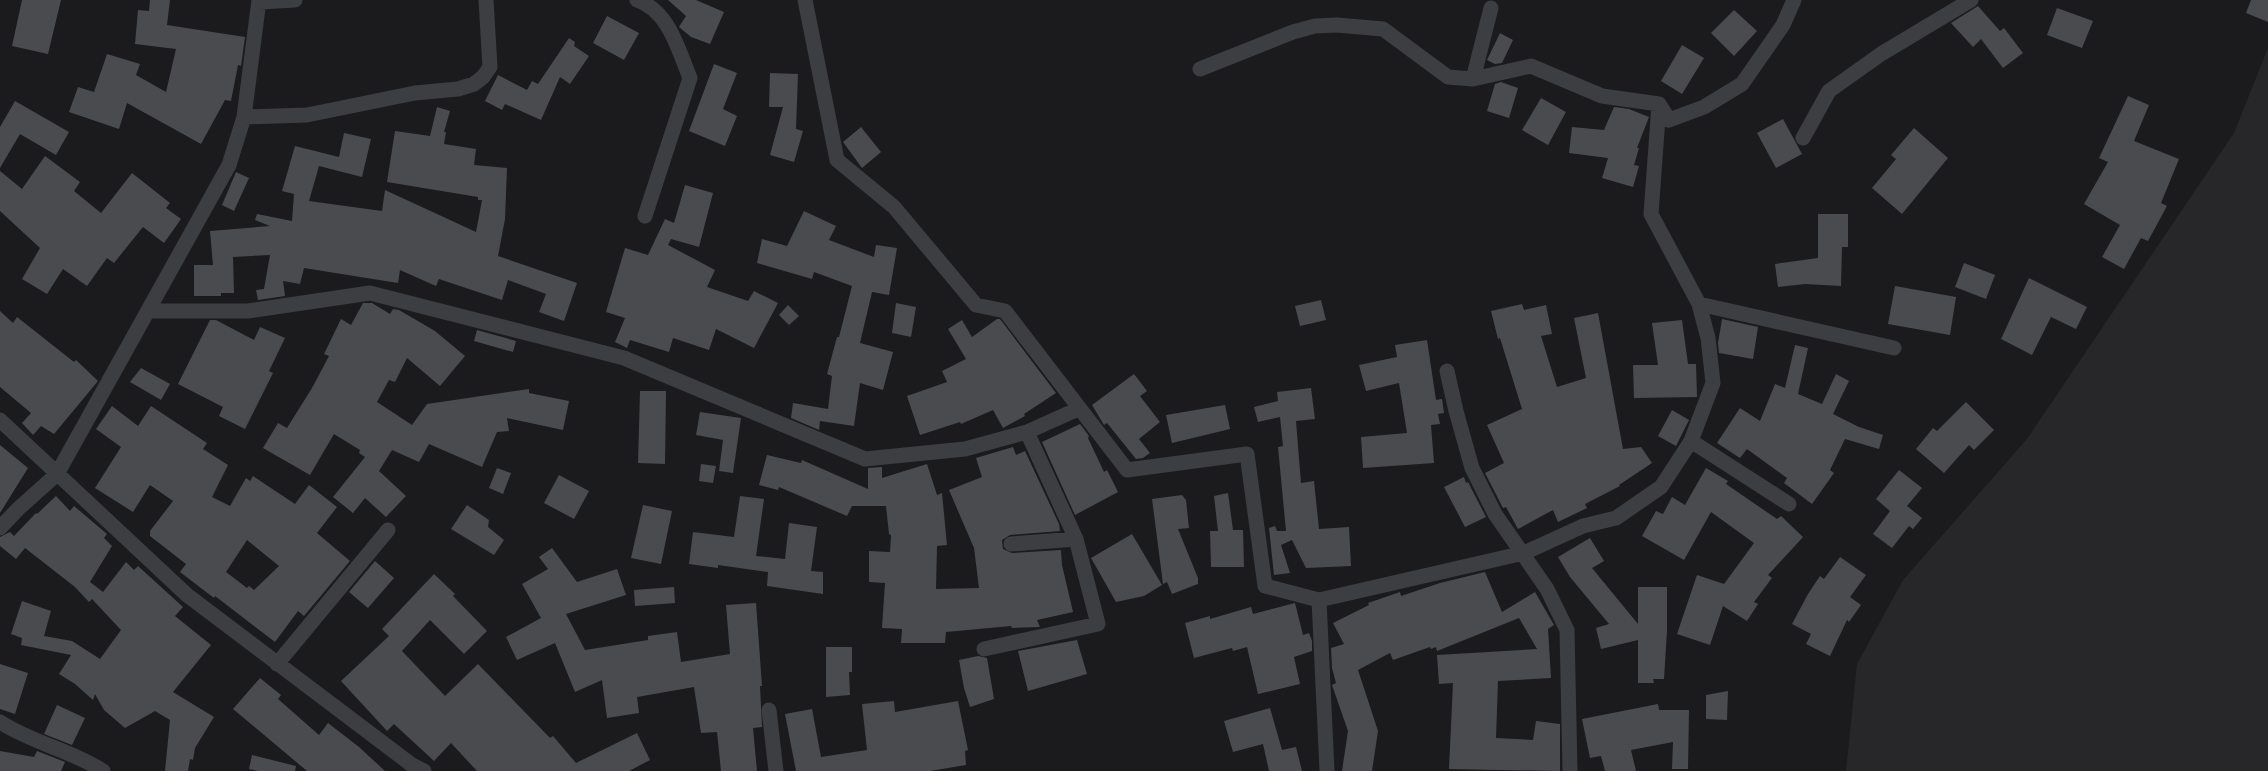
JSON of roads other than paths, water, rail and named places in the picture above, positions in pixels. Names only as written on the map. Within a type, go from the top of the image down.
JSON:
[{"type":"street","points":[[0,528],[57,474],[229,165],[244,118],[259,1],[295,0]]},
{"type":"street","points":[[244,118],[307,115],[415,93],[458,89],[474,84],[483,78],[490,67],[486,0]]},
{"type":"street","points":[[637,0],[644,2],[665,20],[690,78],[645,216]]},
{"type":"street","points":[[805,0],[837,160],[894,207],[976,305],[1005,311],[1078,409],[1127,470],[1247,454],[1265,586],[1319,600],[1524,553],[1583,526],[1616,518],[1661,487],[1691,441],[1713,383],[1708,338],[1699,304],[1651,214],[1659,104]]},
{"type":"street","points":[[1659,104],[1669,120],[1704,107],[1742,84],[1783,25],[1794,0]]},
{"type":"street","points":[[1803,138],[1830,92],[1881,54],[1971,0]]},
{"type":"street","points":[[1473,79],[1491,8]]},
{"type":"street","points":[[1200,69],[1293,32],[1316,26],[1337,25],[1383,29],[1448,77],[1473,79],[1531,66],[1602,96],[1659,104]]},
{"type":"street","points":[[149,311],[248,311],[370,293],[624,358],[865,459],[965,449],[1027,432],[1078,409]]},
{"type":"street","points":[[1699,304],[1894,348]]},
{"type":"street","points":[[1447,371],[1472,468],[1495,514],[1524,553],[1547,589],[1567,630],[1570,771]]},
{"type":"street","points":[[0,420],[187,595],[412,765],[424,771]]},
{"type":"street","points":[[984,649],[1098,624],[1076,539],[1027,432]]},
{"type":"street","points":[[1691,441],[1789,504]]},
{"type":"street","points":[[277,664],[388,530]]},
{"type":"street","points":[[1011,544],[1076,539]]},
{"type":"street","points":[[1319,600],[1327,771]]},
{"type":"street","points":[[769,710],[776,771]]},
{"type":"street","points":[[0,722],[17,733],[86,760],[103,771]]}]
